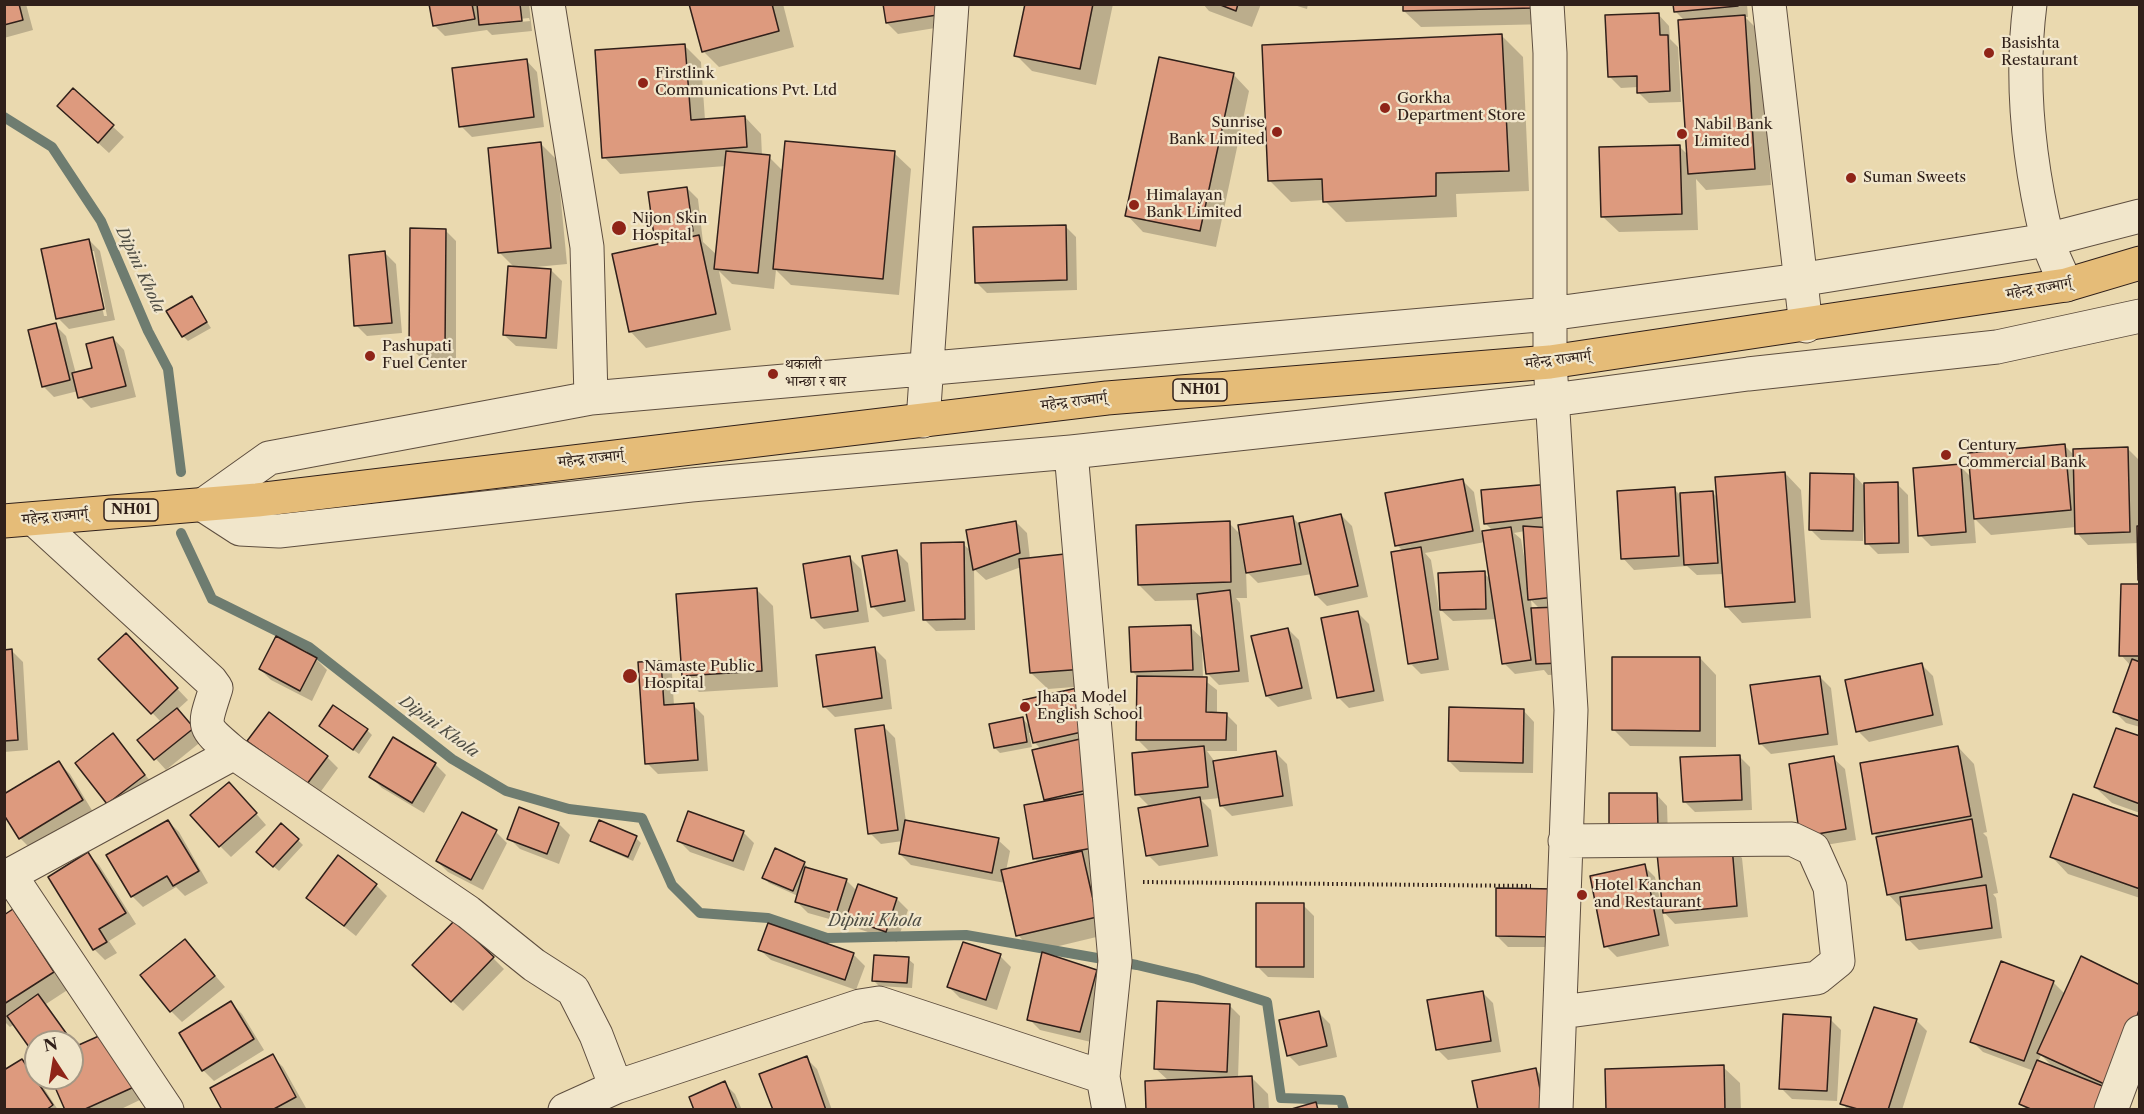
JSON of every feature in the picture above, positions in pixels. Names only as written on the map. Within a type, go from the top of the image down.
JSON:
[{"type":"highway","name":"महेन्द्र राज्मार्ग्","points":[[19,520],[203,504],[1107,398],[1550,362],[1806,326],[2066,285],[2139,263]]},
{"type":"street","points":[[548,4],[587,247],[591,398]]},
{"type":"street","points":[[923,421],[952,4]]},
{"type":"street","points":[[1547,4],[1550,53],[1550,362],[1571,710],[1556,1110]]},
{"type":"street","points":[[1769,4],[1806,326]]},
{"type":"street","points":[[2030,4],[2025,46],[2029,140],[2047,240],[2066,285]]},
{"type":"street","points":[[2139,216],[2047,240],[1799,280],[1549,314],[591,398],[269,458],[203,504],[240,529],[279,531],[691,485],[1071,452],[1552,400],[1748,374],[1997,347],[2139,316]]},
{"type":"street","points":[[1071,452],[1115,961],[1103,1077],[1110,1110]]},
{"type":"street","points":[[19,520],[211,681],[216,688],[205,723],[208,732],[234,753],[468,912],[534,965],[573,990],[596,1035],[616,1087]]},
{"type":"street","points":[[167,1110],[7,876],[234,753]]},
{"type":"street","points":[[1561,1012],[1817,978],[1838,961],[1830,887],[1813,849],[1792,838],[1565,841]]},
{"type":"street","points":[[565,1110],[616,1087],[860,1006],[879,1003],[1103,1077]]},
{"type":"street","points":[[2111,1110],[2139,1032]]},
{"type":"path","points":[[1109,881],[1564,886]]},
{"type":"building","points":[[4,4],[19,4],[23,20],[4,25]]},
{"type":"building","points":[[429,4],[472,4],[475,19],[433,26]]},
{"type":"building","points":[[477,4],[520,4],[522,21],[479,25]]},
{"type":"building","points":[[689,4],[772,4],[779,31],[702,52]]},
{"type":"building","points":[[883,4],[949,4],[950,13],[886,23]]},
{"type":"building","points":[[1025,4],[1093,4],[1080,69],[1014,56]]},
{"type":"building","points":[[1218,4],[1238,4],[1236,11]]},
{"type":"building","points":[[1403,4],[1533,4],[1534,8],[1403,11]]},
{"type":"building","points":[[1673,4],[1738,4],[1738,6],[1674,12]]},
{"type":"building","points":[[1659,13],[1660,35],[1668,35],[1670,91],[1637,93],[1637,76],[1608,77],[1605,15]]},
{"type":"building","points":[[1745,15],[1755,169],[1688,174],[1678,20]]},
{"type":"building","name":"Gorkha Department Store","points":[[1502,34],[1509,171],[1436,173],[1436,196],[1323,202],[1322,179],[1268,181],[1262,45]]},
{"type":"building","name":"Firstlink Communications Pvt. Ltd","points":[[685,44],[691,120],[745,116],[747,147],[602,158],[595,50]]},
{"type":"building","points":[[1159,57],[1234,73],[1200,231],[1125,216]]},
{"type":"building","points":[[527,59],[534,117],[459,127],[452,68]]},
{"type":"building","points":[[73,88],[114,125],[98,143],[57,106]]},
{"type":"building","points":[[785,141],[895,151],[883,279],[773,269]]},
{"type":"building","points":[[541,142],[551,248],[498,253],[488,148]]},
{"type":"building","points":[[1680,145],[1682,214],[1601,217],[1599,147]]},
{"type":"building","points":[[726,151],[770,155],[758,273],[714,269]]},
{"type":"building","points":[[687,187],[693,231],[654,236],[648,192]]},
{"type":"building","points":[[1066,225],[1067,280],[975,283],[973,227]]},
{"type":"building","points":[[410,228],[446,229],[445,348],[409,348]]},
{"type":"building","points":[[699,235],[716,314],[629,332],[612,254]]},
{"type":"building","points":[[89,239],[104,309],[56,319],[41,249]]},
{"type":"building","points":[[385,251],[392,323],[354,326],[349,255]]},
{"type":"building","points":[[508,266],[551,269],[546,338],[503,335]]},
{"type":"building","points":[[192,296],[207,322],[182,337],[166,311]]},
{"type":"building","points":[[56,323],[70,380],[42,387],[28,330]]},
{"type":"building","points":[[113,337],[126,386],[78,398],[72,373],[92,368],[86,344]]},
{"type":"building","points":[[2065,444],[2071,510],[1974,519],[1968,453]]},
{"type":"building","points":[[2128,447],[2130,532],[2075,534],[2073,449]]},
{"type":"building","points":[[1961,464],[1966,532],[1918,536],[1913,468]]},
{"type":"building","points":[[1785,472],[1795,602],[1725,607],[1715,477]]},
{"type":"building","points":[[1810,473],[1854,474],[1853,531],[1809,530]]},
{"type":"building","points":[[1463,479],[1473,531],[1395,546],[1385,493]]},
{"type":"building","points":[[1898,482],[1899,543],[1865,544],[1864,483]]},
{"type":"building","points":[[1551,484],[1554,516],[1484,524],[1481,490]]},
{"type":"building","points":[[1675,487],[1679,556],[1621,559],[1617,491]]},
{"type":"building","points":[[1713,491],[1718,563],[1684,565],[1680,493]]},
{"type":"building","points":[[1341,514],[1358,586],[1315,595],[1299,523]]},
{"type":"building","points":[[1293,516],[1301,564],[1246,573],[1238,525]]},
{"type":"building","points":[[1016,521],[1020,553],[973,570],[966,530]]},
{"type":"building","points":[[1230,521],[1231,582],[1138,585],[1136,525]]},
{"type":"building","points":[[1523,526],[1553,528],[1555,597],[1528,600]]},
{"type":"building","points":[[2137,526],[2140,526],[2140,580],[2138,580]]},
{"type":"building","points":[[1511,527],[1531,660],[1502,664],[1482,531]]},
{"type":"building","points":[[964,542],[965,619],[923,620],[921,543]]},
{"type":"building","points":[[1421,547],[1438,659],[1408,664],[1391,552]]},
{"type":"building","points":[[897,550],[905,601],[871,607],[862,556]]},
{"type":"building","points":[[1074,553],[1085,669],[1030,673],[1019,559]]},
{"type":"building","points":[[850,556],[858,611],[811,618],[803,564]]},
{"type":"building","points":[[1485,571],[1486,609],[1440,610],[1438,573]]},
{"type":"building","points":[[2121,584],[2140,584],[2140,656],[2119,656]]},
{"type":"building","points":[[757,588],[762,671],[682,676],[676,594]]},
{"type":"building","points":[[1230,590],[1239,671],[1206,674],[1197,594]]},
{"type":"building","points":[[1560,607],[1560,663],[1536,664],[1531,608]]},
{"type":"building","points":[[1358,611],[1374,691],[1337,698],[1321,618]]},
{"type":"building","points":[[1191,625],[1193,670],[1131,672],[1129,627]]},
{"type":"building","points":[[1288,628],[1302,688],[1266,696],[1251,636]]},
{"type":"building","points":[[126,633],[178,688],[151,714],[98,659]]},
{"type":"building","points":[[276,636],[317,658],[300,691],[259,669]]},
{"type":"building","points":[[875,647],[882,698],[823,707],[816,655]]},
{"type":"building","points":[[12,649],[18,740],[4,741],[4,650]]},
{"type":"building","points":[[1612,657],[1700,657],[1700,731],[1612,730]]},
{"type":"building","points":[[2132,659],[2140,662],[2140,721],[2113,712]]},
{"type":"building","points":[[661,661],[664,705],[694,703],[698,760],[645,764],[638,662]]},
{"type":"building","points":[[1922,663],[1933,715],[1856,732],[1845,680]]},
{"type":"building","points":[[1137,676],[1207,677],[1206,712],[1227,713],[1226,740],[1136,740]]},
{"type":"building","points":[[1820,676],[1828,734],[1759,744],[1750,685]]},
{"type":"building","points":[[1086,686],[1095,729],[1033,743],[1023,700]]},
{"type":"building","points":[[333,705],[368,729],[353,750],[319,726]]},
{"type":"building","points":[[1449,707],[1524,709],[1523,763],[1448,761]]},
{"type":"building","points":[[177,708],[194,728],[154,760],[137,740]]},
{"type":"building","points":[[269,712],[328,756],[307,784],[247,741]]},
{"type":"building","points":[[1023,717],[1027,742],[994,748],[989,724]]},
{"type":"building","points":[[884,725],[898,830],[868,834],[855,729]]},
{"type":"building","points":[[2116,728],[2140,736],[2140,804],[2094,787]]},
{"type":"building","points":[[113,733],[145,775],[107,804],[75,763]]},
{"type":"building","points":[[393,737],[436,763],[412,803],[369,777]]},
{"type":"building","points":[[1080,739],[1092,789],[1044,800],[1032,750]]},
{"type":"building","points":[[1204,746],[1208,787],[1135,795],[1132,753]]},
{"type":"building","points":[[1958,746],[1971,816],[1872,834],[1860,763]]},
{"type":"building","points":[[1276,751],[1283,796],[1220,806],[1213,761]]},
{"type":"building","points":[[1740,755],[1742,800],[1683,802],[1680,757]]},
{"type":"building","points":[[1834,756],[1846,829],[1800,837],[1789,764]]},
{"type":"building","points":[[59,761],[83,800],[19,839],[4,815],[4,794]]},
{"type":"building","points":[[229,782],[257,813],[219,847],[190,815]]},
{"type":"building","points":[[1089,793],[1098,847],[1033,859],[1024,805]]},
{"type":"building","points":[[1609,793],[1657,793],[1658,826],[1609,826]]},
{"type":"building","points":[[2073,794],[2140,817],[2140,889],[2050,857]]},
{"type":"building","points":[[1200,797],[1208,846],[1146,856],[1138,808]]},
{"type":"building","points":[[519,807],[559,823],[547,854],[507,839]]},
{"type":"building","points":[[688,811],[744,831],[733,861],[677,841]]},
{"type":"building","points":[[462,812],[497,830],[471,880],[436,861]]},
{"type":"building","points":[[1972,819],[1982,877],[1887,895],[1876,837]]},
{"type":"building","points":[[168,820],[199,871],[173,886],[167,876],[131,897],[106,855]]},
{"type":"building","points":[[599,820],[637,836],[628,857],[590,841]]},
{"type":"building","points":[[905,820],[999,838],[992,873],[899,854]]},
{"type":"building","points":[[281,823],[299,839],[273,867],[256,852]]},
{"type":"building","points":[[1732,846],[1737,906],[1663,913],[1657,853]]},
{"type":"building","points":[[775,848],[805,862],[793,891],[762,878]]},
{"type":"building","points":[[1082,851],[1097,917],[1016,936],[1001,870]]},
{"type":"building","points":[[88,852],[126,913],[99,929],[107,942],[93,950],[48,877]]},
{"type":"building","points":[[338,855],[377,884],[344,926],[306,898]]},
{"type":"building","points":[[1645,864],[1659,935],[1604,947],[1590,876]]},
{"type":"building","points":[[805,867],[847,879],[836,914],[795,902]]},
{"type":"building","points":[[858,884],[897,898],[886,932],[846,918]]},
{"type":"building","points":[[1986,885],[1992,928],[1906,940],[1900,897]]},
{"type":"building","points":[[1496,888],[1555,889],[1554,937],[1496,936]]},
{"type":"building","points":[[1256,903],[1304,903],[1304,967],[1256,967]]},
{"type":"building","points":[[13,909],[54,972],[4,1004],[4,915]]},
{"type":"building","points":[[455,920],[494,957],[451,1002],[412,965]]},
{"type":"building","points":[[768,923],[854,953],[845,980],[758,950]]},
{"type":"building","points":[[185,939],[215,976],[170,1012],[140,975]]},
{"type":"building","points":[[963,942],[1001,954],[986,1000],[947,987]]},
{"type":"building","points":[[1042,952],[1097,970],[1080,1032],[1027,1020]]},
{"type":"building","points":[[874,955],[909,957],[907,983],[872,981]]},
{"type":"building","points":[[2081,956],[2140,985],[2140,1007],[2113,1088],[2037,1053]]},
{"type":"building","points":[[2001,961],[2054,981],[2024,1061],[1970,1042]]},
{"type":"building","points":[[1483,991],[1491,1041],[1436,1050],[1427,1000]]},
{"type":"building","points":[[38,994],[64,1030],[24,1030],[24,1040],[7,1016]]},
{"type":"building","points":[[231,1001],[254,1039],[202,1071],[179,1033]]},
{"type":"building","points":[[1157,1001],[1230,1004],[1227,1072],[1154,1069]]},
{"type":"building","points":[[1874,1007],[1917,1019],[1888,1110],[1861,1110],[1840,1104]]},
{"type":"building","points":[[1319,1011],[1327,1046],[1287,1056],[1279,1020]]},
{"type":"building","points":[[1783,1014],[1831,1017],[1827,1091],[1779,1089]]},
{"type":"building","points":[[110,1031],[134,1087],[83,1110],[65,1110],[56,1090],[84,1090],[84,1043]]},
{"type":"building","points":[[273,1054],[296,1097],[272,1110],[222,1110],[210,1088]]},
{"type":"building","points":[[807,1056],[826,1110],[773,1110],[759,1074]]},
{"type":"building","points":[[22,1059],[24,1062],[24,1090],[43,1090],[53,1105],[46,1110],[4,1110],[4,1070]]},
{"type":"building","points":[[2037,1060],[2105,1087],[2095,1110],[2033,1110],[2019,1104]]},
{"type":"building","points":[[1724,1065],[1725,1110],[1606,1110],[1605,1069]]},
{"type":"building","points":[[1536,1068],[1544,1110],[1478,1110],[1472,1081]]},
{"type":"building","points":[[1252,1076],[1254,1110],[1146,1110],[1145,1081]]},
{"type":"building","points":[[725,1081],[737,1110],[694,1110],[689,1097]]},
{"type":"building","points":[[1316,1102],[1318,1110],[1288,1110]]},
{"type":"waterway","name":"Dipini Khola","points":[[4,117],[52,147],[101,221],[148,331],[168,369],[181,472]]},
{"type":"waterway","name":"Dipini Khola","points":[[181,533],[212,599],[309,647],[452,759],[506,791],[569,809],[642,818],[672,885],[700,913],[768,918],[827,938],[966,935],[1137,965],[1196,979],[1267,1002],[1281,1098],[1341,1100],[1344,1110]]},
{"type":"place","name":"Basishta Restaurant","points":[[1989,53]]},
{"type":"place","name":"Firstlink Communications Pvt. Ltd","points":[[643,83]]},
{"type":"place","name":"Gorkha Department Store","points":[[1385,108]]},
{"type":"place","name":"Sunrise Bank Limited","points":[[1277,132]]},
{"type":"place","name":"Nabil Bank Limited","points":[[1682,134]]},
{"type":"place","name":"Suman Sweets","points":[[1851,178]]},
{"type":"place","name":"Himalayan Bank Limited","points":[[1134,205]]},
{"type":"place","name":"Nijon Skin Hospital","points":[[619,228]]},
{"type":"place","name":"Pashupati Fuel Center","points":[[370,356]]},
{"type":"place","name":"थकाली भान्छा र बार","points":[[773,374]]},
{"type":"place","name":"Century Commercial Bank","points":[[1946,455]]},
{"type":"place","name":"Namaste Public Hospital","points":[[630,676]]},
{"type":"place","name":"Jhapa Model English School","points":[[1025,707]]},
{"type":"place","name":"Hotel Kanchan and Restaurant","points":[[1582,895]]}]
